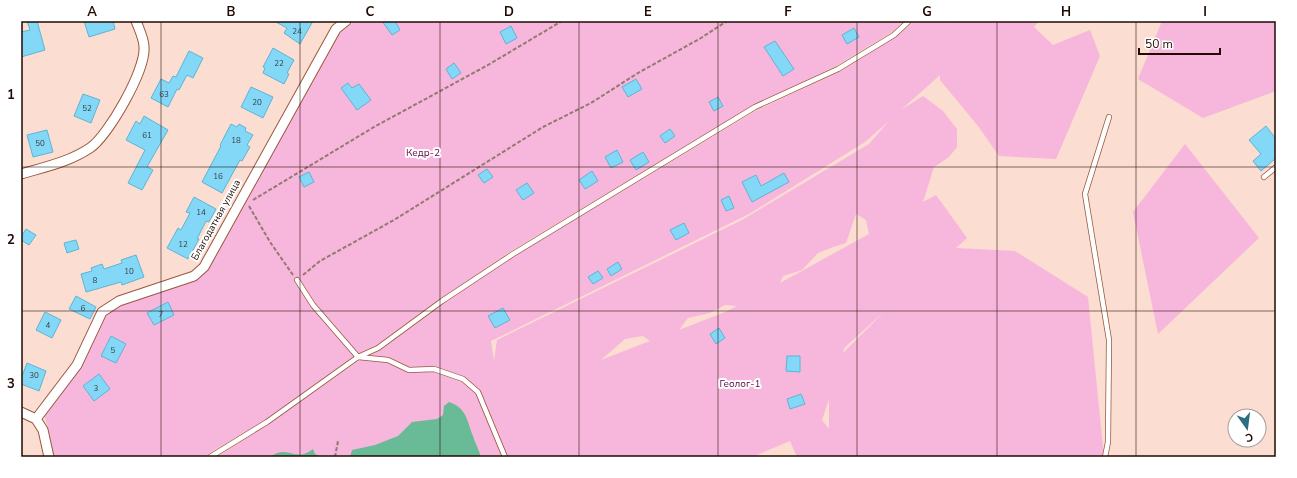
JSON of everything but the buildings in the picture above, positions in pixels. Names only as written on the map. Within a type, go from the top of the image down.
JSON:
[{"type":"street","points":[[21,174],[71,159],[91,147],[106,131],[125,100],[141,66],[144,48],[136,21]]},
{"type":"street","name":"Благодатная улица","points":[[36,419],[77,365],[102,312],[119,301],[194,276],[204,267],[336,29],[346,21]]},
{"type":"street","points":[[21,412],[36,419],[43,430],[49,457]]},
{"type":"lane","points":[[210,457],[267,422],[358,358],[378,348],[442,301],[513,254],[755,107],[838,69],[894,35],[909,21]]},
{"type":"lane","points":[[1105,457],[1108,442],[1109,340],[1085,194],[1109,117]]},
{"type":"lane","points":[[1264,177],[1276,167]]},
{"type":"lane","points":[[297,280],[313,305],[358,358],[388,360],[409,370],[434,369],[463,379],[478,392],[505,457]]},
{"type":"path","points":[[562,21],[488,65],[374,127],[247,203],[270,242],[297,280],[320,261],[394,220],[543,127],[591,103],[638,73],[701,38],[727,21]]},
{"type":"path","points":[[335,457],[338,441]]},
{"type":"green space","name":"Кедр-2","points":[[355,21],[904,21],[892,32],[836,66],[754,105],[511,251],[440,299],[377,345],[356,355],[265,420],[203,457],[54,457],[44,415],[81,368],[106,315],[121,305],[196,279],[244,201],[339,34]]},
{"type":"green space","name":"Геолог-1","points":[[915,21],[944,21],[946,23],[947,21],[1039,21],[1034,27],[1053,45],[1090,30],[1100,56],[1056,159],[999,156],[978,126],[940,80],[940,75],[901,110],[923,96],[943,111],[957,129],[957,147],[949,157],[934,167],[923,202],[936,195],[967,238],[956,248],[1015,251],[1088,297],[1104,457],[797,457],[790,441],[752,457],[217,457],[268,424],[360,360],[380,350],[443,304],[515,256],[757,110],[839,72],[896,37]],"holes":[[[889,121],[869,144],[742,220],[497,340],[494,361],[491,341],[749,214],[865,142]],[[856,214],[866,220],[869,234],[780,283],[783,276],[802,270],[818,253],[846,243]],[[725,305],[737,306],[679,330],[688,318],[710,313]],[[885,311],[843,353],[844,348]],[[643,336],[650,341],[601,360],[625,339]],[[829,399],[829,429],[822,420]]]},
{"type":"green space","points":[[1162,21],[1276,21],[1276,91],[1203,118],[1138,79]]},
{"type":"green space","points":[[1185,144],[1259,238],[1158,334],[1133,212]]},
{"type":"shaded area","points":[[449,402],[460,408],[466,416],[481,457],[350,457],[352,450],[375,445],[398,436],[412,422],[437,419],[443,415],[444,406]]},
{"type":"shaded area","points":[[313,449],[315,454],[323,457],[270,457],[280,452],[299,455],[307,453]]}]
